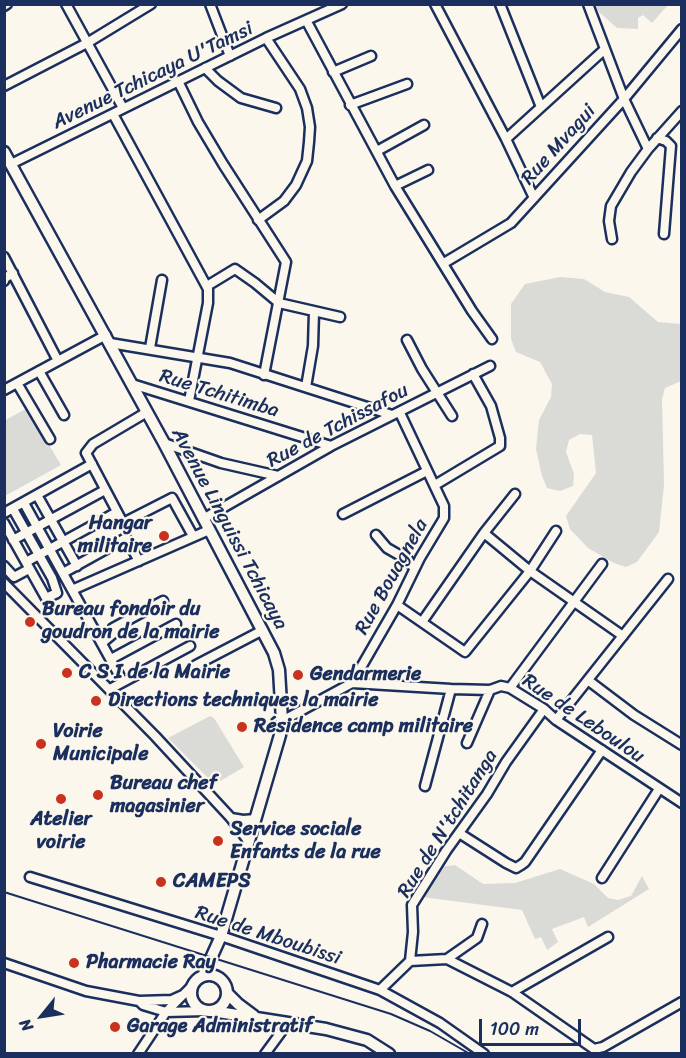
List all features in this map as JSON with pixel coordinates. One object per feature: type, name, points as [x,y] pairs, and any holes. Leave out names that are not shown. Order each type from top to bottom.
[{"type":"main road","name":"Avenue Linguissi Tchicaya","points":[[4,152],[164,443],[274,653],[279,670],[282,721],[280,735],[221,936],[203,976]]},
{"type":"main road","points":[[216,950],[218,970],[227,993],[257,1018]]},
{"type":"main road","points":[[222,981],[210,975],[203,976],[193,985],[192,999],[195,1004],[209,1011],[326,1029],[367,1040],[383,1052]]},
{"type":"main road","points":[[209,1011],[223,1005],[227,993]]},
{"type":"street","points":[[66,4],[123,108]]},
{"type":"street","points":[[4,86],[87,43],[139,7],[151,4]]},
{"type":"street","points":[[210,4],[230,56]]},
{"type":"street","points":[[313,4],[310,18],[350,105],[378,151],[395,186],[472,311],[492,339]]},
{"type":"street","name":"Avenue Tchicaya U'Tamsi","points":[[12,164],[266,38],[342,4]]},
{"type":"street","points":[[435,4],[506,139],[534,198]]},
{"type":"street","points":[[500,4],[541,107]]},
{"type":"street","points":[[588,4],[624,99],[648,149]]},
{"type":"street","name":"Rue Mvagui","points":[[444,263],[511,223],[624,99],[681,29]]},
{"type":"street","points":[[258,220],[284,201],[296,185],[307,161],[310,127],[307,108],[300,89],[266,38]]},
{"type":"street","points":[[506,139],[604,49]]},
{"type":"street","points":[[333,72],[371,56]]},
{"type":"street","points":[[205,68],[241,98],[276,108]]},
{"type":"street","points":[[178,81],[198,122],[286,262],[264,375]]},
{"type":"street","points":[[350,105],[407,84]]},
{"type":"street","points":[[612,239],[609,221],[611,206],[631,172],[681,111]]},
{"type":"street","points":[[113,114],[207,286],[208,303],[189,401]]},
{"type":"street","points":[[378,151],[424,125]]},
{"type":"street","points":[[657,138],[666,141],[671,146],[664,234]]},
{"type":"street","points":[[395,186],[428,170]]},
{"type":"street","points":[[4,257],[58,361]]},
{"type":"street","points":[[207,286],[236,269],[279,303],[340,317]]},
{"type":"street","points":[[4,281],[13,273]]},
{"type":"street","points":[[150,348],[162,280]]},
{"type":"street","points":[[306,387],[313,346],[314,312]]},
{"type":"street","points":[[4,390],[58,361],[108,339],[230,363],[396,414]]},
{"type":"street","points":[[407,340],[422,369],[452,416]]},
{"type":"street","name":"Rue de Tchissafou","points":[[203,519],[331,446],[490,366]]},
{"type":"street","points":[[39,371],[64,415]]},
{"type":"street","points":[[435,485],[500,446],[491,406],[473,374]]},
{"type":"street","points":[[17,383],[50,439]]},
{"type":"street","name":"Rue Tchitimba","points":[[132,384],[331,446]]},
{"type":"street","points":[[147,412],[88,448],[86,453],[123,523],[172,498],[193,536]]},
{"type":"street","name":"Rue Bouagnela","points":[[352,682],[444,518],[444,506],[435,485],[396,414]]},
{"type":"street","points":[[164,443],[221,463],[278,476]]},
{"type":"street","points":[[4,523],[46,598],[57,593],[52,578],[26,532],[9,511],[92,464]]},
{"type":"street","points":[[343,514],[427,471]]},
{"type":"street","points":[[13,540],[105,490]]},
{"type":"street","points":[[422,622],[484,533],[515,494]]},
{"type":"street","points":[[37,495],[77,566]]},
{"type":"street","points":[[24,503],[123,682]]},
{"type":"street","points":[[4,566],[14,577],[39,555],[117,512]]},
{"type":"street","points":[[72,590],[209,530]]},
{"type":"street","points":[[397,604],[465,652],[530,571],[556,531]]},
{"type":"street","points":[[484,533],[530,571],[623,636]]},
{"type":"street","points":[[376,536],[387,548],[408,560],[414,568]]},
{"type":"street","points":[[63,573],[126,538],[139,561]]},
{"type":"street","points":[[510,688],[602,564]]},
{"type":"street","points":[[556,720],[668,579]]},
{"type":"street","points":[[4,583],[110,689],[231,818],[249,842]]},
{"type":"street","points":[[102,643],[114,633],[113,628],[163,601]]},
{"type":"street","points":[[111,659],[176,624]]},
{"type":"street","points":[[196,665],[262,630]]},
{"type":"street","points":[[110,689],[190,646]]},
{"type":"street","points":[[589,681],[634,715],[681,745]]},
{"type":"street","points":[[282,721],[352,682]]},
{"type":"street","name":"Rue de Leboulou","points":[[352,682],[451,689],[490,690],[501,686],[510,688],[681,803]]},
{"type":"street","points":[[425,786],[451,689]]},
{"type":"street","points":[[467,743],[490,690]]},
{"type":"street","name":"Rue de N'tchitanga","points":[[410,961],[413,932],[412,905],[544,709]]},
{"type":"street","points":[[459,833],[516,868],[525,862],[602,750]]},
{"type":"street","points":[[602,878],[659,789]]},
{"type":"street","points":[[231,818],[256,819]]},
{"type":"street","name":"Rue de Mboubissi","points":[[30,877],[221,936],[380,990],[440,1023],[484,1053]]},
{"type":"street","points":[[447,959],[477,938],[482,924]]},
{"type":"street","points":[[512,992],[608,937]]},
{"type":"street","points":[[380,990],[410,961],[447,959],[512,992],[591,1049],[598,1049],[681,1002]]},
{"type":"street","points":[[4,963],[86,991],[139,1001],[172,1000],[183,994]]},
{"type":"street","points":[[4,972],[20,969]]},
{"type":"street","points":[[138,1053],[166,1012],[193,985]]},
{"type":"street","points":[[139,1001],[166,1012],[209,1011]]},
{"type":"street","points":[[148,1006],[155,1016],[156,1029]]},
{"type":"street","points":[[156,1029],[184,1012]]},
{"type":"street","points":[[265,1053],[287,1024]]},
{"type":"shaded area","points":[[668,4],[652,23],[643,15],[638,18],[638,29],[617,28],[599,12],[595,5]]},
{"type":"shaded area","points":[[560,277],[584,279],[605,292],[629,297],[658,322],[681,324],[681,381],[665,388],[662,399],[664,485],[659,532],[637,562],[626,567],[588,548],[570,529],[566,516],[596,473],[592,435],[580,434],[569,440],[566,452],[574,474],[573,486],[560,491],[547,488],[542,476],[536,449],[539,420],[551,397],[552,384],[540,362],[516,352],[511,339],[511,304],[525,284]]},
{"type":"shaded area","points":[[27,408],[61,465],[5,496],[4,421]]},
{"type":"shaded area","points":[[210,716],[214,718],[244,767],[217,783],[213,783],[168,738]]},
{"type":"shaded area","points":[[455,865],[483,884],[515,883],[560,869],[594,884],[608,898],[618,900],[631,896],[642,876],[649,889],[588,927],[584,917],[552,929],[558,942],[547,950],[541,937],[535,939],[522,910],[422,897],[440,867]]},
{"type":"railway","points":[[4,892],[391,1014],[430,1031],[470,1054]]},
{"type":"place","name":"Hangar militaire","points":[[164,536]]},
{"type":"place","name":"Bureau fondoir du goudron de la mairie","points":[[30,622]]},
{"type":"place","name":"C S I de la Mairie","points":[[67,673]]},
{"type":"place","name":"Gendarmerie","points":[[298,675]]},
{"type":"place","name":"Directions techniques la mairie","points":[[96,701]]},
{"type":"place","name":"Résidence camp militaire","points":[[242,727]]},
{"type":"place","name":"Voirie Municipale","points":[[41,744]]},
{"type":"place","name":"Bureau chef magasinier","points":[[98,795]]},
{"type":"place","name":"Atelier voirie","points":[[61,799]]},
{"type":"place","name":"Service sociale Enfants de la rue","points":[[218,841]]},
{"type":"place","name":"CAMEPS","points":[[161,882]]},
{"type":"place","name":"Pharmacie Ray","points":[[74,963]]},
{"type":"place","name":"Garage Administratif","points":[[115,1027]]}]
